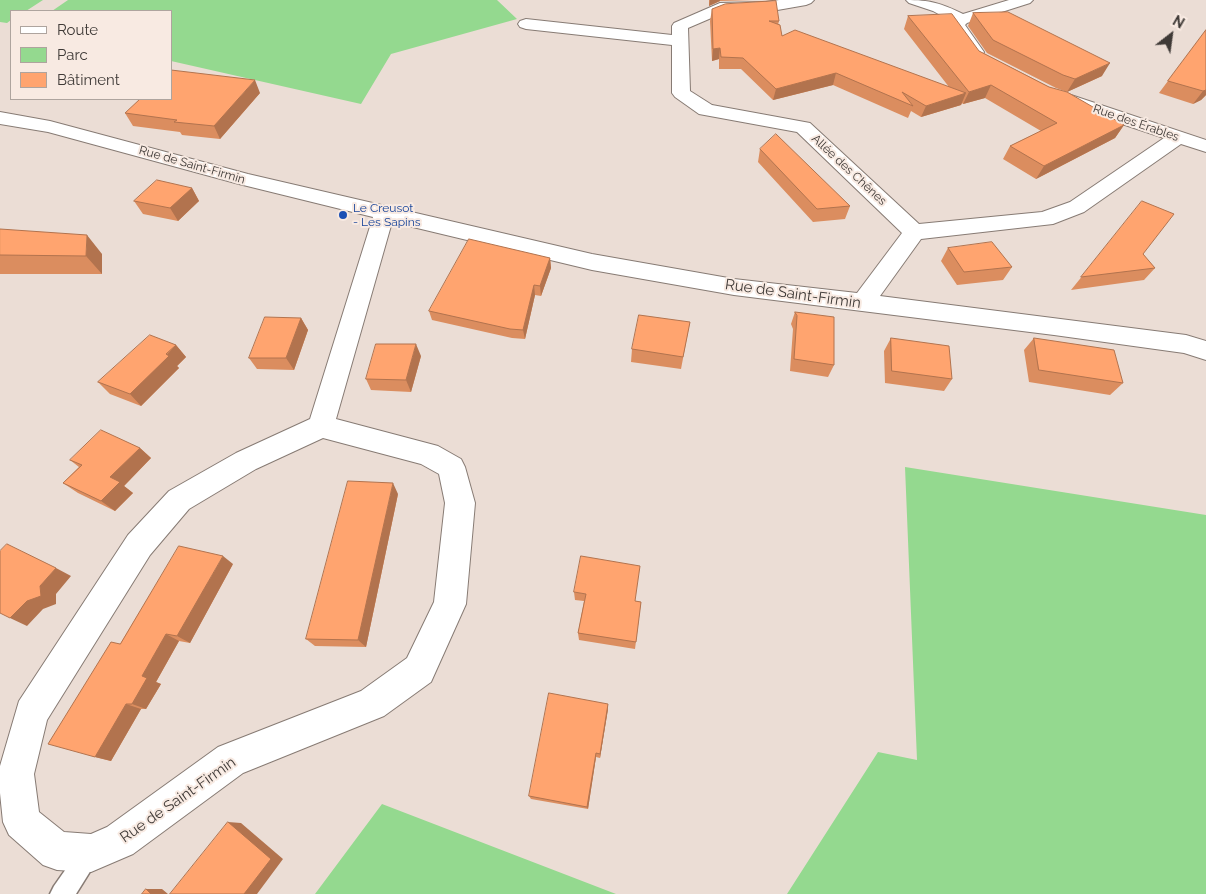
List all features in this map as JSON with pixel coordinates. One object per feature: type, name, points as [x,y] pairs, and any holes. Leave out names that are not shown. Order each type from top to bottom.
[{"type":"street","name":"Allée des Chênes","points":[[806,0],[766,7],[720,8],[680,26],[681,93],[706,110],[803,127],[914,232]]},
{"type":"street","points":[[914,0],[938,8],[961,20]]},
{"type":"street","points":[[989,62],[980,58],[956,25],[961,20],[1026,0]]},
{"type":"street","points":[[526,24],[680,42]]},
{"type":"street","name":"Rue des Érables","points":[[1050,94],[1206,146]]},
{"type":"street","name":"Rue de Saint-Firmin","points":[[0,118],[50,126],[246,180],[592,262],[734,287],[1054,326],[1186,344],[1206,351]]},
{"type":"street","points":[[862,304],[914,232],[1045,219],[1077,207],[1178,137]]},
{"type":"street","points":[[321,426],[384,214]]},
{"type":"street","name":"Rue de Saint-Firmin","points":[[321,426],[428,454],[451,467],[460,503],[450,604],[419,670],[372,704],[231,760],[120,841],[91,852],[57,851],[22,822],[16,774],[31,713],[139,545],[179,500],[246,461],[321,426]]},
{"type":"lane","points":[[62,894],[91,852]]},
{"type":"green space","points":[[0,0],[43,0],[28,10],[10,10],[10,21],[7,23],[0,22]]},
{"type":"green space","points":[[68,0],[497,0],[517,19],[391,54],[361,104],[172,61],[172,10],[53,10]]},
{"type":"green space","points":[[905,467],[1206,515],[1206,894],[787,894],[878,752],[917,760]]},
{"type":"green space","points":[[382,804],[616,894],[315,894]]},
{"type":"building","points":[[776,1],[779,21],[769,21],[780,25],[782,36],[795,30],[966,93],[926,106],[902,92],[913,106],[836,73],[776,89],[743,58],[721,57],[720,48],[713,49],[712,9],[725,4]]},
{"type":"building","points":[[1008,12],[1110,63],[1075,79],[1063,75],[993,40],[973,13]]},
{"type":"building","points":[[952,14],[979,51],[1049,87],[1067,92],[1124,125],[1044,166],[1010,146],[1057,123],[991,85],[969,92],[908,16]]},
{"type":"building","points":[[1206,30],[1206,90],[1203,91],[1168,81]]},
{"type":"building","points":[[172,70],[255,80],[214,126],[174,122],[177,120],[125,113],[139,100],[172,100]]},
{"type":"building","points":[[776,134],[850,206],[817,209],[760,149]]},
{"type":"building","points":[[157,180],[192,188],[170,208],[134,201]]},
{"type":"building","points":[[1142,201],[1174,214],[1143,254],[1155,268],[1081,277]]},
{"type":"building","points":[[0,229],[87,235],[86,256],[0,255]]},
{"type":"building","points":[[469,239],[550,258],[540,286],[534,285],[523,330],[510,329],[429,311]]},
{"type":"building","points":[[992,242],[1012,267],[964,272],[948,248]]},
{"type":"building","points":[[795,312],[834,317],[834,365],[794,359],[797,316]]},
{"type":"building","points":[[639,315],[690,322],[683,357],[632,349]]},
{"type":"building","points":[[265,317],[301,318],[286,358],[249,358]]},
{"type":"building","points":[[150,335],[176,345],[166,354],[169,356],[130,394],[98,382]]},
{"type":"building","points":[[891,338],[949,346],[952,379],[892,371]]},
{"type":"building","points":[[1034,338],[1114,350],[1123,383],[1039,370]]},
{"type":"building","points":[[376,344],[416,344],[406,380],[366,379]]},
{"type":"building","points":[[101,430],[140,448],[110,477],[120,482],[101,501],[63,483],[82,465],[70,460]]},
{"type":"building","points":[[348,481],[393,483],[358,640],[306,639]]},
{"type":"building","points":[[7,544],[56,568],[40,586],[41,596],[27,601],[10,618],[0,613],[0,551]]},
{"type":"building","points":[[179,546],[223,556],[177,636],[166,634],[142,676],[147,678],[132,704],[126,704],[95,757],[48,744],[111,642],[120,644]]},
{"type":"building","points":[[581,556],[640,566],[635,601],[641,602],[636,642],[578,633],[586,594],[574,592]]},
{"type":"building","points":[[549,693],[608,704],[600,754],[596,753],[587,807],[529,796]]},
{"type":"building","points":[[228,822],[271,859],[244,894],[170,894]]},
{"type":"building","points":[[146,889],[151,894],[142,894]]},
{"type":"place","name":"Le Creusot - Les Sapins","points":[[343,215]]}]
